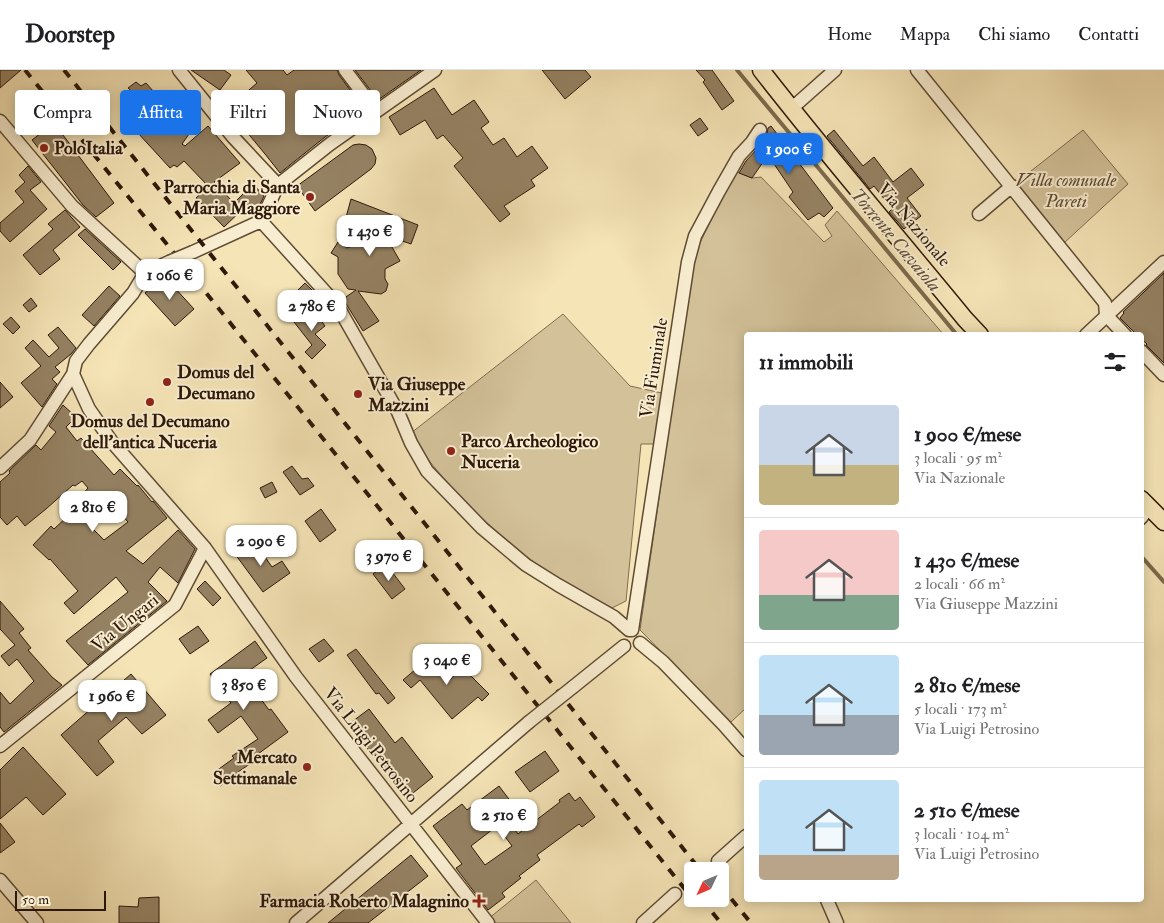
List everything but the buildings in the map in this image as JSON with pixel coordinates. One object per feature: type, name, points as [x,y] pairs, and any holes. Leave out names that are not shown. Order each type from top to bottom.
[{"type":"main road","name":"Via Nazionale","points":[[761,70],[791,109],[977,332]]},
{"type":"main road","points":[[1144,508],[1164,522]]},
{"type":"street","points":[[179,70],[233,137],[278,185]]},
{"type":"street","points":[[345,70],[360,90]]},
{"type":"street","points":[[380,108],[435,70]]},
{"type":"street","points":[[791,109],[835,70]]},
{"type":"street","points":[[917,70],[1105,303],[1106,315],[1122,332]]},
{"type":"street","points":[[0,121],[72,206],[145,273]]},
{"type":"street","name":"Via Fiuminale","points":[[630,630],[688,262],[695,236],[719,191],[739,156],[760,130]]},
{"type":"street","points":[[0,468],[30,440],[73,374],[76,361],[133,293],[145,273],[261,221],[278,185],[343,135]]},
{"type":"street","points":[[979,214],[1012,186]]},
{"type":"street","points":[[261,221],[336,305],[398,412],[411,443],[427,470],[482,528],[526,565],[614,616],[630,630],[638,632],[641,640],[639,646],[633,649],[624,646],[622,640],[624,634],[630,630]]},
{"type":"street","points":[[1089,332],[1164,262]]},
{"type":"street","points":[[1144,355],[1164,375]]},
{"type":"street","name":"Via Luigi Petrosino","points":[[73,374],[89,409],[112,442],[205,548],[296,677],[488,923]]},
{"type":"street","name":"Via Ungari","points":[[0,746],[175,605],[205,548]]},
{"type":"street","points":[[640,643],[663,662],[744,748]]},
{"type":"street","points":[[296,923],[529,722],[624,646]]},
{"type":"street","points":[[718,861],[744,838]]},
{"type":"street","points":[[0,880],[36,923]]},
{"type":"street","points":[[643,923],[675,894]]},
{"type":"street","points":[[828,902],[837,923]]},
{"type":"green space","name":"Villa comunale Pareti","points":[[1083,130],[1128,184],[1064,243],[1012,186]]},
{"type":"green space","points":[[735,171],[752,178],[761,177],[824,242],[832,236],[825,225],[837,211],[941,332],[744,332],[744,710],[731,722],[640,630],[694,255]]},
{"type":"green space","points":[[563,314],[630,386],[662,393],[655,444],[641,444],[626,601],[612,608],[549,574],[503,538],[458,495],[430,462],[411,433]]},
{"type":"green space","points":[[536,880],[571,923],[491,923],[488,919]]},
{"type":"waterway","name":"Torrente Cavaiola","points":[[737,70],[955,332]]},
{"type":"waterway","name":"Torrente Cavaiola","points":[[1144,559],[1164,582]]},
{"type":"railway","points":[[25,70],[684,888]]},
{"type":"railway","points":[[64,70],[694,862]]},
{"type":"railway","points":[[729,896],[751,923]]},
{"type":"railway","points":[[708,908],[721,923]]},
{"type":"place","name":"PoloItalia","points":[[44,148]]},
{"type":"place","name":"Parrocchia di Santa Maria Maggiore","points":[[310,197]]},
{"type":"place","name":"Domus del Decumano","points":[[167,382]]},
{"type":"place","name":"Via Giuseppe Mazzini","points":[[358,394]]},
{"type":"place","name":"Domus del Decumano dell'antica Nuceria","points":[[150,402]]},
{"type":"place","name":"Parco Archeologico Nuceria","points":[[451,451]]},
{"type":"place","name":"Mercato Settimanale","points":[[307,767]]},
{"type":"place","name":"Farmacia Roberto Malagnino","points":[[479,901]]}]
